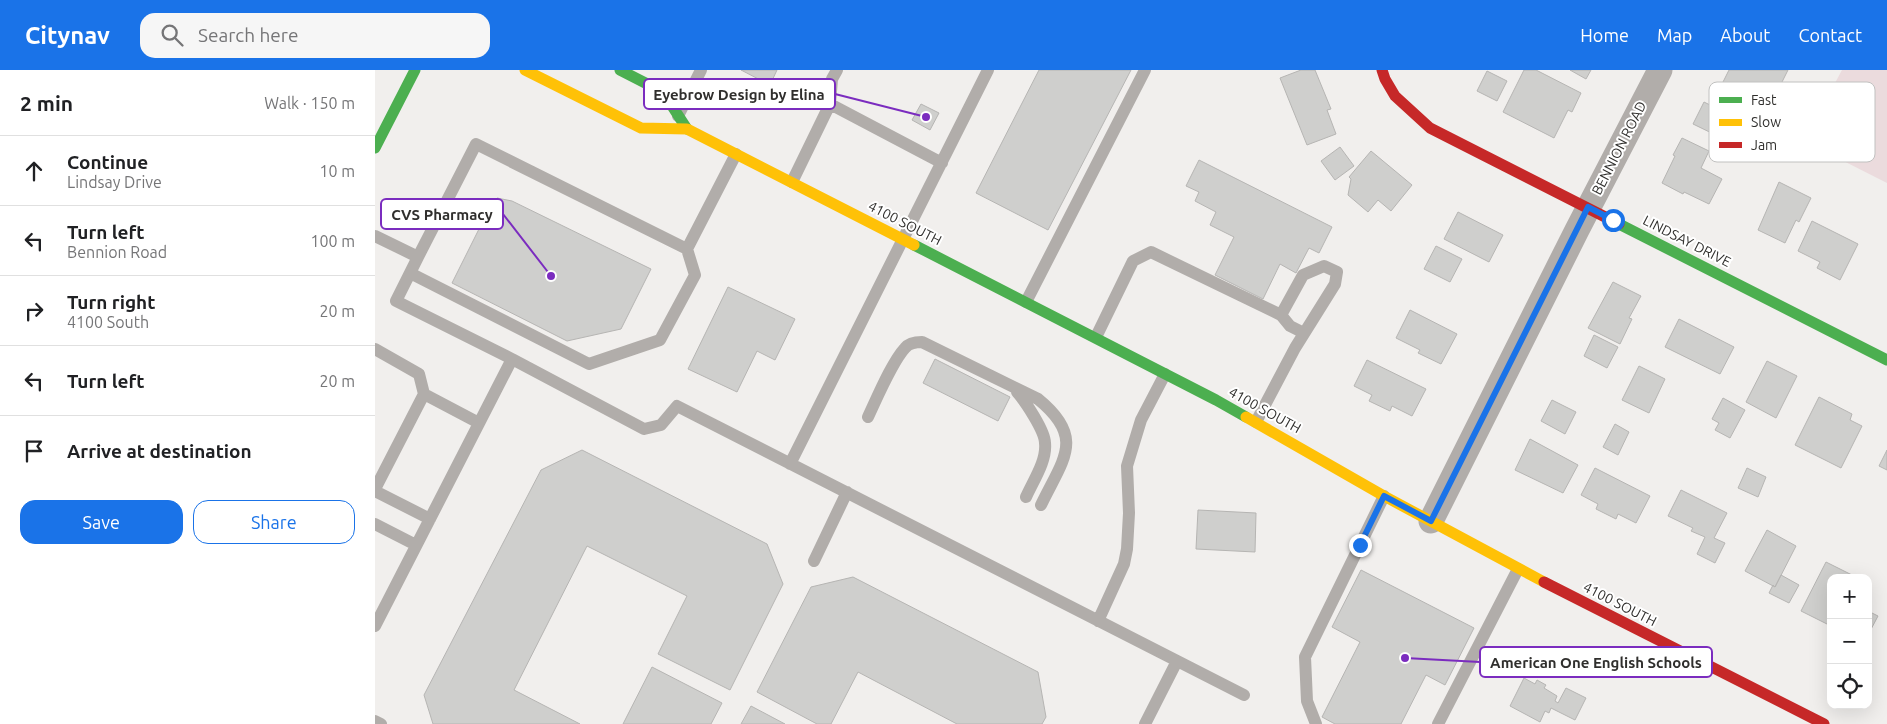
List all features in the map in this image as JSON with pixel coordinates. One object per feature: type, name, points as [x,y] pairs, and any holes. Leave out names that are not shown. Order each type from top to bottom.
[{"type":"main road","points":[[375,148],[415,70]]},
{"type":"main road","name":"4100 SOUTH","points":[[525,70],[641,128],[687,129],[1096,337],[1256,422],[1384,496],[1518,569],[1824,724]]},
{"type":"main road","points":[[620,70],[663,92],[687,129]]},
{"type":"main road","name":"LINDSAY DRIVE","points":[[1383,73],[1391,92],[1404,106],[1431,128],[1887,360]]},
{"type":"street","name":"BENNION ROAD","points":[[1431,521],[1588,207],[1659,70]]},
{"type":"lane","points":[[679,116],[701,70]]},
{"type":"lane","points":[[792,182],[830,104],[832,79],[837,70]]},
{"type":"lane","points":[[790,464],[988,70]]},
{"type":"lane","points":[[1026,302],[1145,70]]},
{"type":"lane","points":[[830,104],[941,163]]},
{"type":"lane","points":[[687,250],[476,144],[396,301],[512,359],[644,429],[661,425],[677,406],[1244,695]]},
{"type":"lane","points":[[410,273],[589,364],[661,340],[695,275],[687,250],[735,154]]},
{"type":"lane","points":[[375,236],[418,257]]},
{"type":"lane","points":[[1096,337],[1133,261],[1151,252],[1281,315],[1290,326],[1304,333]]},
{"type":"lane","points":[[1256,422],[1304,333],[1335,284],[1337,272],[1324,266],[1303,275],[1281,315]]},
{"type":"lane","points":[[867,417],[905,346],[915,342],[922,342],[1037,399],[1051,410],[1062,423],[1067,437],[1065,456],[1041,505]]},
{"type":"lane","points":[[375,349],[419,374],[424,394],[375,490],[430,519]]},
{"type":"lane","points":[[375,626],[512,359]]},
{"type":"lane","points":[[1097,621],[1124,564],[1127,549],[1129,513],[1127,466],[1141,420],[1165,374]]},
{"type":"lane","points":[[1014,388],[1026,402],[1045,441],[1044,456],[1026,497]]},
{"type":"lane","points":[[424,394],[479,424]]},
{"type":"lane","points":[[814,561],[847,492]]},
{"type":"lane","points":[[1316,724],[1307,701],[1305,657],[1384,496]]},
{"type":"lane","points":[[375,524],[416,545]]},
{"type":"lane","points":[[1438,724],[1518,569]]},
{"type":"lane","points":[[1145,724],[1177,661]]},
{"type":"lane","points":[[375,721],[381,724]]},
{"type":"shaded area","points":[[1842,70],[1887,70],[1887,183],[1846,162],[1875,162],[1875,82],[1836,82]]},
{"type":"building","points":[[741,70],[777,70],[770,85]]},
{"type":"building","points":[[1039,70],[1131,70],[1048,230],[976,193]]},
{"type":"building","points":[[1301,70],[1315,70],[1331,109],[1327,110],[1336,134],[1307,145],[1280,78]]},
{"type":"building","points":[[1524,70],[1536,70],[1581,93],[1572,112],[1568,110],[1554,138],[1503,112]]},
{"type":"building","points":[[1570,70],[1591,70],[1586,79]]},
{"type":"building","points":[[1729,70],[1788,70],[1782,82],[1723,82]]},
{"type":"building","points":[[1487,71],[1507,81],[1497,101],[1477,91]]},
{"type":"building","points":[[1704,102],[1709,104],[1709,132],[1693,124]]},
{"type":"building","points":[[921,104],[939,113],[930,130],[912,120]]},
{"type":"building","points":[[1682,138],[1709,151],[1701,168],[1722,179],[1709,204],[1662,183]]},
{"type":"building","points":[[1340,147],[1354,166],[1335,180],[1321,161]]},
{"type":"building","points":[[1371,151],[1412,185],[1391,211],[1378,200],[1368,212],[1348,195],[1351,179],[1349,177]]},
{"type":"building","points":[[1199,160],[1332,227],[1319,253],[1309,248],[1296,273],[1280,264],[1263,299],[1215,275],[1234,237],[1210,225],[1216,212],[1195,201],[1199,192],[1186,186]]},
{"type":"building","points":[[1779,182],[1811,198],[1799,222],[1796,220],[1785,243],[1758,230]]},
{"type":"building","points":[[497,198],[512,201],[651,269],[621,329],[567,341],[452,283],[490,207]]},
{"type":"building","points":[[1458,212],[1503,235],[1489,262],[1444,239]]},
{"type":"building","points":[[1812,221],[1858,244],[1840,280],[1817,268],[1820,262],[1798,251]]},
{"type":"building","points":[[1436,246],[1462,259],[1450,282],[1424,269]]},
{"type":"building","points":[[1613,282],[1641,296],[1629,318],[1632,319],[1620,344],[1588,328]]},
{"type":"building","points":[[728,287],[795,319],[775,360],[757,351],[737,392],[688,369]]},
{"type":"building","points":[[1410,310],[1457,334],[1441,364],[1418,353],[1420,350],[1396,338]]},
{"type":"building","points":[[1679,319],[1734,347],[1720,374],[1665,347]]},
{"type":"building","points":[[1594,335],[1618,347],[1607,368],[1584,356]]},
{"type":"building","points":[[935,359],[1010,397],[998,421],[923,383]]},
{"type":"building","points":[[1367,360],[1426,389],[1412,416],[1392,406],[1390,411],[1369,401],[1372,395],[1354,386]]},
{"type":"building","points":[[1767,361],[1797,376],[1776,418],[1746,402]]},
{"type":"building","points":[[1639,366],[1665,379],[1649,413],[1622,400]]},
{"type":"building","points":[[1819,397],[1852,414],[1850,420],[1862,426],[1841,468],[1795,445]]},
{"type":"building","points":[[1723,398],[1745,410],[1730,438],[1715,430],[1719,423],[1712,419]]},
{"type":"building","points":[[1552,400],[1576,412],[1565,434],[1541,421]]},
{"type":"building","points":[[1615,424],[1629,432],[1618,455],[1603,447]]},
{"type":"building","points":[[1530,439],[1578,465],[1563,493],[1515,470]]},
{"type":"building","points":[[582,450],[767,544],[783,584],[730,690],[658,654],[687,596],[587,546],[514,690],[580,724],[433,724],[424,695],[541,470]]},
{"type":"building","points":[[1887,450],[1887,470],[1879,466]]},
{"type":"building","points":[[1595,468],[1650,496],[1636,523],[1618,514],[1616,519],[1596,509],[1598,504],[1581,495]]},
{"type":"building","points":[[1747,468],[1766,477],[1758,497],[1738,488]]},
{"type":"building","points":[[1681,490],[1727,513],[1714,538],[1725,543],[1715,563],[1697,554],[1705,537],[1691,531],[1693,528],[1668,516]]},
{"type":"building","points":[[1198,510],[1256,513],[1255,552],[1196,549]]},
{"type":"building","points":[[1767,530],[1796,546],[1775,587],[1745,571]]},
{"type":"building","points":[[1826,562],[1850,574],[1827,574],[1827,624],[1801,611]]},
{"type":"building","points":[[1361,570],[1474,628],[1445,685],[1426,675],[1401,724],[1335,724],[1322,717],[1360,642],[1332,627]]},
{"type":"building","points":[[1781,575],[1799,585],[1789,603],[1769,593],[1773,585],[1775,587]]},
{"type":"building","points":[[853,577],[1038,672],[1046,717],[1042,724],[957,724],[858,672],[831,724],[817,724],[757,692],[811,587]]},
{"type":"building","points":[[1872,613],[1878,616],[1872,627]]},
{"type":"building","points":[[652,667],[722,703],[711,724],[623,724]]},
{"type":"building","points":[[1524,678],[1535,684],[1537,680],[1546,685],[1544,688],[1557,696],[1555,701],[1558,703],[1566,688],[1586,698],[1575,720],[1551,708],[1549,713],[1545,711],[1540,722],[1510,706]]},
{"type":"building","points":[[751,706],[785,724],[741,724]]},
{"type":"traffic: fast","points":[[375,148],[415,70]]},
{"type":"traffic: fast","points":[[620,70],[663,92],[687,129]]},
{"type":"traffic: fast","points":[[1619,224],[1887,360]]},
{"type":"traffic: fast","points":[[914,245],[1246,417]]},
{"type":"traffic: slow","points":[[525,70],[641,128],[687,129],[914,245]]},
{"type":"traffic: slow","points":[[1246,417],[1384,496],[1544,582]]},
{"type":"traffic: jam","points":[[1382,70],[1395,96],[1430,128],[1619,224]]},
{"type":"traffic: jam","points":[[1544,582],[1824,724]]},
{"type":"place","name":"Eyebrow Design by Elina","points":[[926,117]]},
{"type":"place","name":"CVS Pharmacy","points":[[551,276]]},
{"type":"place","name":"American One English Schools","points":[[1405,658]]},
{"type":"route","points":[[1360,545],[1384,496],[1431,521],[1588,207],[1613,220]]}]
